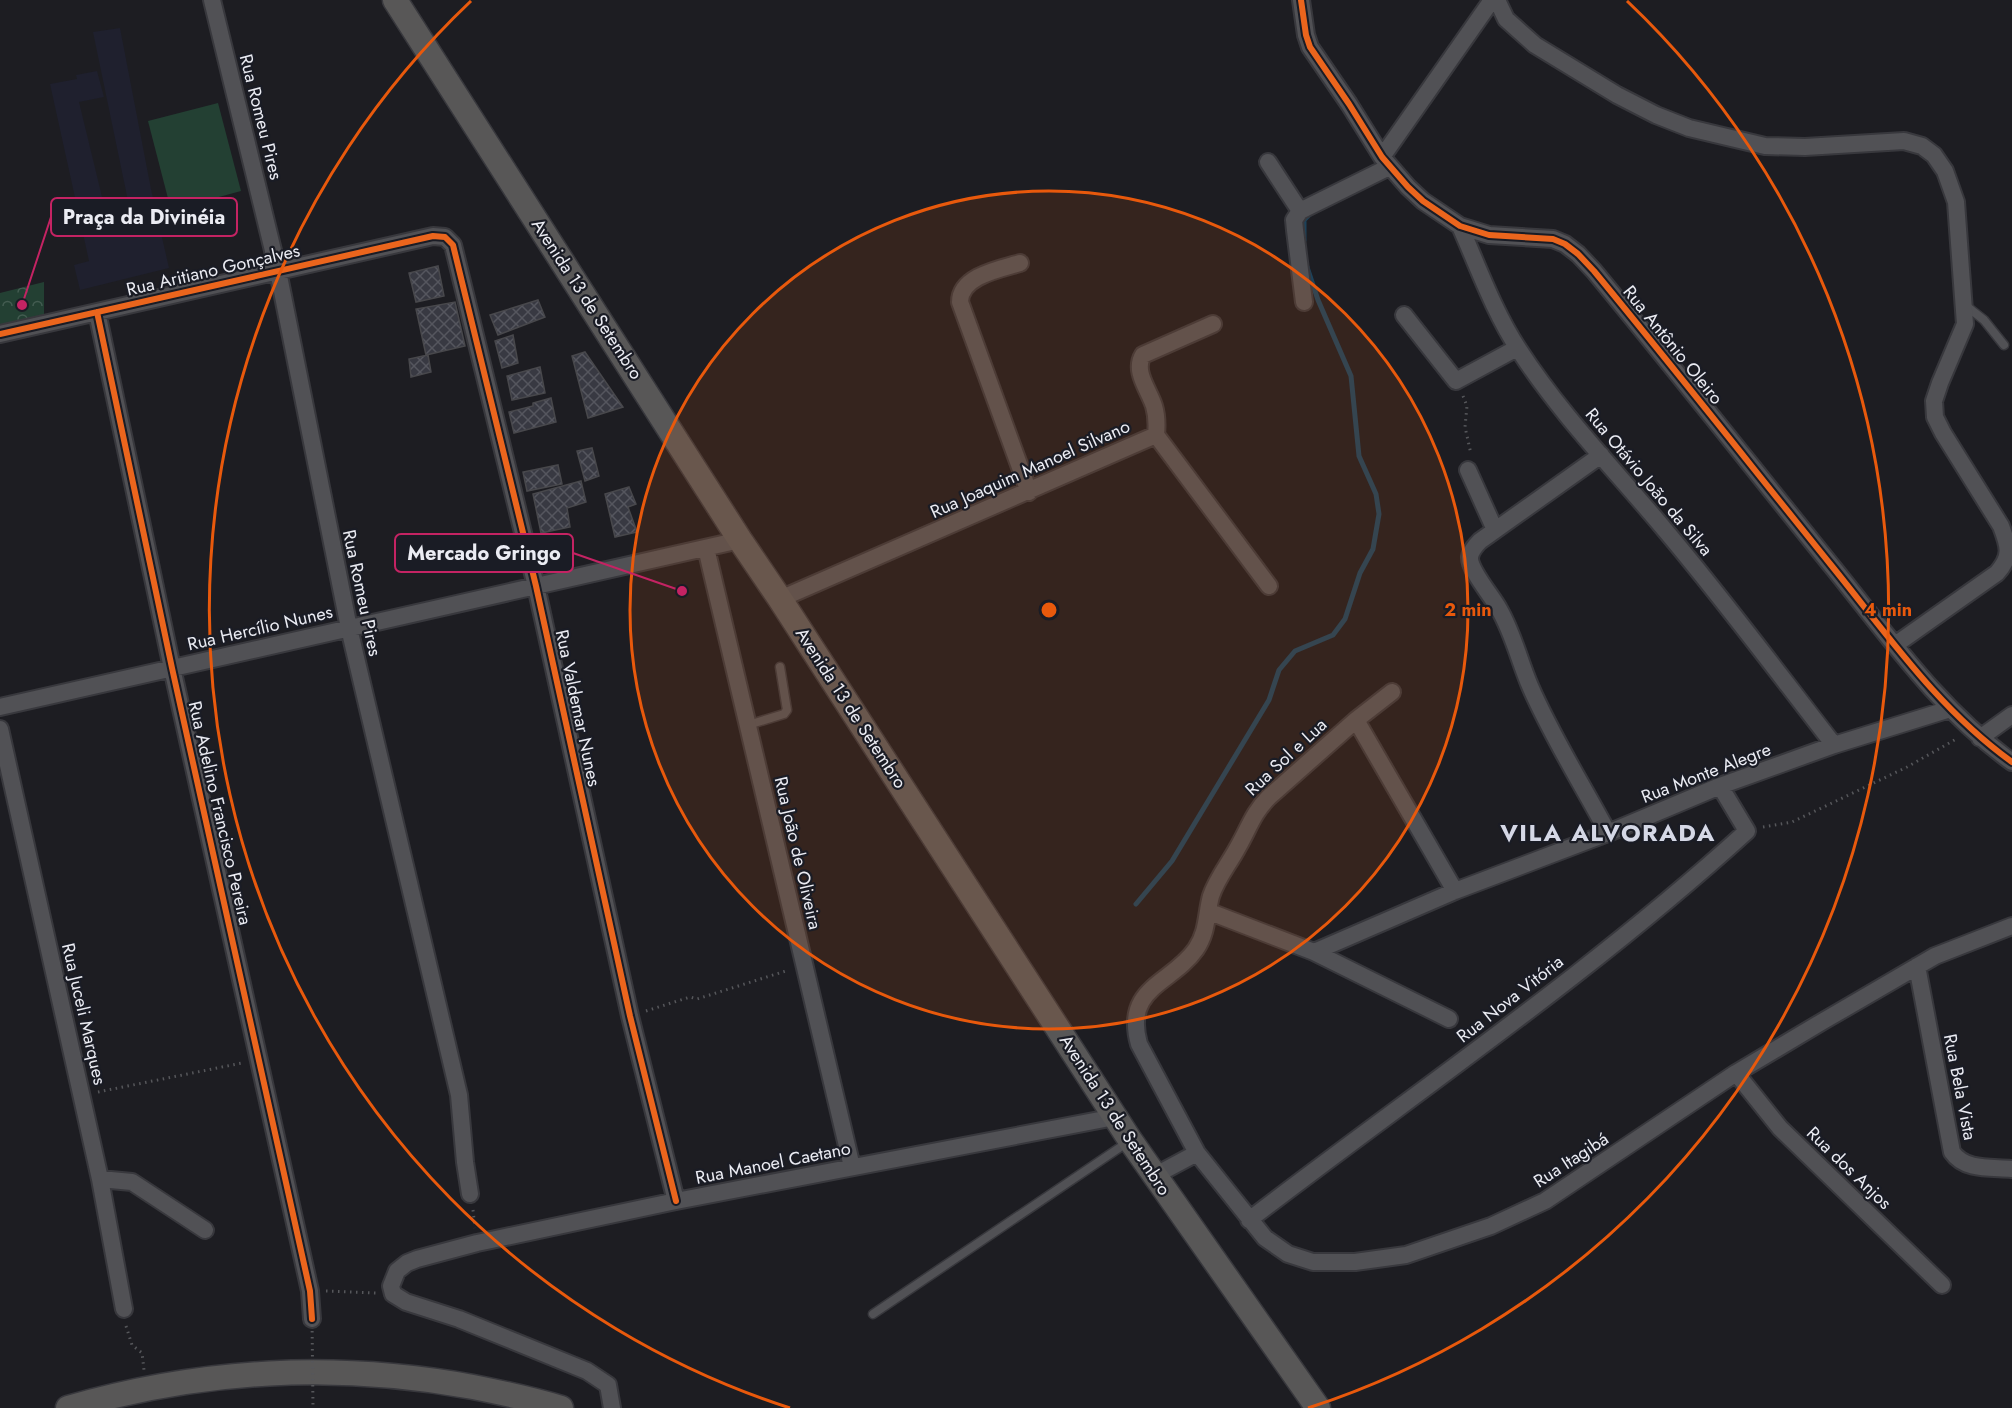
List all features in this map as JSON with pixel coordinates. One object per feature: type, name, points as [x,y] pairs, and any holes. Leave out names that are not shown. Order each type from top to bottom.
[{"type":"main road","name":"Avenida 13 de Setembro","points":[[394,0],[740,540],[1130,1140],[1317,1408]]},
{"type":"main road","points":[[68,1408],[146,1388],[234,1374],[324,1372],[389,1375],[442,1382],[510,1394],[552,1407]]},
{"type":"street","name":"Rua Romeu Pires","points":[[212,0],[278,271],[349,628],[459,1095],[470,1194]]},
{"type":"street","name":"Rua Antônio Oleiro","points":[[1300,0],[1310,47],[1385,162],[1423,201],[1460,226],[1489,235],[1553,239],[1565,244],[1578,254],[1600,278],[1895,645],[1950,709],[1976,734],[2012,762]]},
{"type":"street","points":[[1304,302],[1294,220],[1300,211],[1385,162],[1492,0]]},
{"type":"street","points":[[1497,0],[1506,19],[1535,45],[1617,95],[1656,115],[1689,128],[1765,146],[1805,147],[1904,141],[1922,146],[1934,155],[1945,171],[1956,202],[1965,324],[1934,401],[1935,417],[2001,526],[2010,556],[2007,563],[1997,573],[1895,645]]},
{"type":"street","points":[[1268,162],[1300,211]]},
{"type":"street","name":"Rua Otávio João da Silva","points":[[1460,226],[1517,348],[1547,390],[1688,557],[1834,745]]},
{"type":"street","name":"Rua Aritiano Gonçalves","points":[[0,334],[433,236]]},
{"type":"street","name":"Rua Valdemar Nunes","points":[[433,236],[445,237],[453,245],[536,586],[630,1016],[676,1202]]},
{"type":"street","points":[[1020,263],[965,285],[960,294],[960,302],[1029,492]]},
{"type":"street","name":"Rua Adelino Francisco Pereira","points":[[97,312],[172,668],[310,1291],[312,1319]]},
{"type":"street","points":[[1404,315],[1456,381],[1517,348]]},
{"type":"street","points":[[1156,435],[1157,420],[1154,406],[1139,370],[1139,361],[1143,355],[1213,324]]},
{"type":"street","name":"Rua Joaquim Manoel Silvano","points":[[780,599],[1156,435],[1269,586]]},
{"type":"street","points":[[1601,456],[1495,530],[1473,549],[1470,557],[1472,567],[1499,609],[1510,632],[1530,686],[1608,833]]},
{"type":"street","points":[[1468,470],[1495,530]]},
{"type":"street","name":"Rua Hercílio Nunes","points":[[0,707],[740,540]]},
{"type":"street","name":"Rua João de Oliveira","points":[[706,548],[852,1167]]},
{"type":"street","name":"Rua Sol e Lua","points":[[1197,1153],[1139,1044],[1135,1029],[1142,1001],[1152,989],[1190,957],[1197,947],[1210,912],[1210,902],[1218,880],[1238,848],[1256,810],[1356,720],[1392,692]]},
{"type":"street","name":"Rua Monte Alegre","points":[[1314,952],[1455,891],[1608,833],[1720,786],[1834,745],[1950,709]]},
{"type":"street","points":[[1976,734],[2012,715]]},
{"type":"street","points":[[1356,720],[1455,891]]},
{"type":"street","name":"Rua Juceli Marques","points":[[0,729],[100,1179],[124,1309]]},
{"type":"street","points":[[1720,786],[1747,831]]},
{"type":"street","name":"Rua Nova Vitória","points":[[1250,1220],[1362,1133],[1493,1039],[1698,875],[1747,831]]},
{"type":"street","points":[[1210,912],[1314,952],[1449,1019]]},
{"type":"street","name":"Rua Itagibá","points":[[1197,1153],[1265,1238],[1288,1254],[1313,1262],[1355,1262],[1406,1255],[1491,1226],[1545,1201],[1736,1073],[1917,966],[1935,956],[2012,926]]},
{"type":"street","name":"Rua Bela Vista","points":[[1917,966],[1952,1152],[1966,1165],[2012,1169]]},
{"type":"street","name":"Rua dos Anjos","points":[[1736,1073],[1780,1128],[1942,1286]]},
{"type":"street","name":"Rua Manoel Caetano","points":[[393,1294],[391,1286],[397,1271],[407,1263],[477,1243],[852,1167],[1115,1117]]},
{"type":"street","points":[[1154,1176],[1197,1153]]},
{"type":"street","points":[[100,1179],[132,1182],[205,1230]]},
{"type":"street","points":[[393,1294],[406,1302],[459,1319],[587,1371],[608,1385],[612,1408]]},
{"type":"lane","points":[[1965,305],[1984,320],[2004,345]]},
{"type":"lane","points":[[748,725],[784,714],[787,710],[780,667]]},
{"type":"lane","points":[[873,1314],[1130,1140]]},
{"type":"path","points":[[1456,381],[1467,406],[1465,428],[1472,459],[1468,470]]},
{"type":"path","points":[[1747,831],[1791,822],[1976,734]]},
{"type":"path","points":[[630,1016],[690,997],[697,999],[804,965]]},
{"type":"path","points":[[82,1095],[260,1059]]},
{"type":"path","points":[[470,1194],[477,1243]]},
{"type":"path","points":[[310,1291],[393,1294]]},
{"type":"path","points":[[124,1309],[126,1328],[132,1346],[142,1353],[146,1388]]},
{"type":"path","points":[[312,1319],[313,1408]]},
{"type":"shaded area","points":[[120,28],[151,189],[169,268],[80,290],[74,265],[89,261],[50,84],[77,79],[76,75],[97,71],[104,97],[79,102],[104,205],[128,201],[93,32]]},
{"type":"green space","points":[[218,103],[241,191],[171,210],[148,121]]},
{"type":"green space","points":[[44,282],[44,316],[0,327],[0,293]]},
{"type":"building","points":[[438,266],[444,296],[416,302],[409,273]]},
{"type":"building","points":[[538,300],[545,317],[498,335],[490,315]]},
{"type":"building","points":[[455,302],[465,346],[426,355],[416,309]]},
{"type":"building","points":[[513,335],[518,363],[502,368],[495,341]]},
{"type":"building","points":[[585,352],[623,407],[588,418],[572,356]]},
{"type":"building","points":[[428,355],[431,372],[411,377],[409,359]]},
{"type":"building","points":[[540,367],[545,393],[512,400],[507,376]]},
{"type":"building","points":[[551,398],[556,422],[514,433],[509,412],[533,406],[533,403]]},
{"type":"building","points":[[592,448],[599,476],[585,481],[577,451]]},
{"type":"building","points":[[558,465],[562,484],[527,491],[523,472]]},
{"type":"building","points":[[581,481],[586,502],[567,508],[570,527],[541,533],[533,494]]},
{"type":"building","points":[[629,487],[636,504],[628,507],[637,532],[615,537],[605,494]]},
{"type":"waterway","points":[[1304,240],[1304,220],[1311,213]]},
{"type":"waterway","points":[[1136,904],[1172,861],[1269,700],[1279,670],[1295,651],[1333,635],[1345,619],[1360,573],[1373,549],[1379,514],[1376,494],[1359,456],[1351,376],[1318,300],[1307,267]]},
{"type":"cycle path","points":[[1301,0],[1310,47],[1382,157],[1408,187],[1423,201],[1460,226],[1489,235],[1553,239],[1565,244],[1578,254],[1654,344],[1915,670],[1961,719],[2012,762]]},
{"type":"cycle path","points":[[0,334],[433,236],[445,237],[453,245],[536,586],[630,1016],[676,1201]]},
{"type":"cycle path","points":[[97,312],[172,668],[310,1291],[312,1319]]},
{"type":"place","name":"Praça da Divinéia","points":[[22,305]]},
{"type":"place","name":"Mercado Gringo","points":[[682,591]]},
{"type":"district","name":"VILA ALVORADA","points":[[1608,833]]}]
